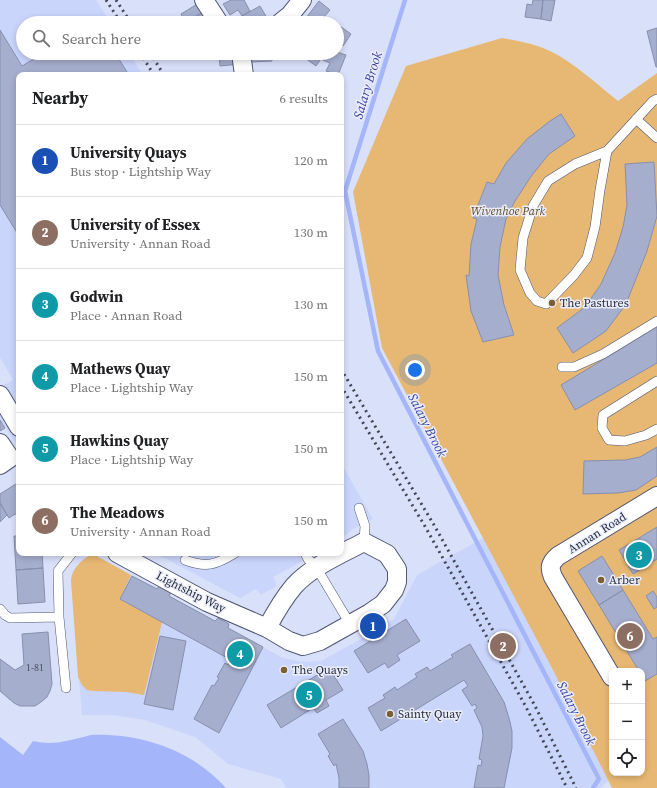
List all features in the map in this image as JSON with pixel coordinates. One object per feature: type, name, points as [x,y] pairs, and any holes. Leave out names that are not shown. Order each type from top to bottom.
[{"type":"street","points":[[204,0],[214,16]]},
{"type":"street","points":[[289,16],[302,0]]},
{"type":"street","points":[[242,60],[244,72]]},
{"type":"street","points":[[0,395],[16,423]]},
{"type":"street","points":[[0,443],[10,458],[0,465]]},
{"type":"street","name":"Annan Road","points":[[609,672],[553,577],[550,566],[558,556],[657,496]]},
{"type":"street","points":[[344,552],[364,542]]},
{"type":"street","name":"Lightship Way","points":[[123,556],[208,602],[267,628],[289,641],[303,646],[320,641],[383,604],[394,590],[397,582],[397,569],[387,554],[364,542]]},
{"type":"street","points":[[267,628],[280,604],[295,585],[316,567],[337,556]]},
{"type":"lane","points":[[608,151],[600,190],[595,227],[587,258],[574,275],[546,304],[537,301],[530,293],[520,270],[524,238],[533,206],[548,182],[574,164],[608,151],[636,119],[653,101],[657,99]]},
{"type":"lane","points":[[636,119],[657,138]]},
{"type":"lane","points":[[562,367],[574,367],[603,354],[657,321]]},
{"type":"lane","points":[[657,381],[603,415],[602,428],[609,440],[625,441],[646,435],[657,429]]},
{"type":"lane","points":[[359,508],[365,526],[364,542]]},
{"type":"lane","points":[[66,688],[59,617],[58,571],[70,556]]},
{"type":"lane","points":[[185,560],[196,564],[210,566],[229,556]]},
{"type":"lane","points":[[306,556],[316,567],[350,624]]},
{"type":"lane","points":[[0,609],[10,618],[59,617]]},
{"type":"shaded area","points":[[0,0],[96,0],[106,16],[16,16],[16,60],[133,60],[141,72],[16,72],[16,444],[0,418],[0,387],[13,380],[0,357]]},
{"type":"shaded area","points":[[344,468],[373,519],[353,529],[344,536]]},
{"type":"shaded area","name":"The Quays","points":[[514,536],[639,668],[609,668],[609,776],[610,776],[608,781],[600,788],[286,788],[281,779],[228,764],[195,737],[145,720],[113,715],[82,715],[71,580],[72,573],[82,560],[89,556],[97,556],[283,658],[304,662],[321,661],[394,619],[417,575],[483,538]]},
{"type":"shaded area","points":[[161,556],[312,556],[273,577],[277,586],[261,595],[256,589],[240,598]]},
{"type":"green space","name":"Wivenhoe Park","points":[[502,38],[533,45],[552,52],[577,68],[618,101],[657,73],[657,788],[612,788],[552,668],[382,348],[353,192],[406,66]]},
{"type":"green space","points":[[90,556],[97,556],[131,575],[120,599],[162,622],[144,695],[126,692],[87,690],[82,685],[78,677],[71,580],[78,564]]},
{"type":"water","points":[[91,735],[128,737],[164,746],[198,763],[226,788],[0,788],[0,737],[23,755],[33,741],[55,743]]},
{"type":"building","points":[[231,0],[244,0],[250,11],[242,16],[238,10],[230,15],[223,4]]},
{"type":"building","points":[[533,0],[543,0],[541,19],[525,17],[527,4],[532,5]]},
{"type":"building","points":[[543,0],[555,0],[551,21],[541,19]]},
{"type":"building","points":[[319,1],[330,10],[325,16],[308,16]]},
{"type":"building","points":[[199,3],[204,12],[196,16],[182,16],[181,14]]},
{"type":"building","points":[[260,6],[266,16],[242,16]]},
{"type":"building","points":[[204,12],[205,16],[196,16]]},
{"type":"building","points":[[657,28],[657,67],[656,67],[647,31]]},
{"type":"building","points":[[344,29],[351,34],[344,44]]},
{"type":"building","points":[[0,30],[16,56],[16,60],[18,60],[22,66],[32,60],[119,60],[127,72],[16,72],[16,231],[0,205]]},
{"type":"building","points":[[220,60],[240,60],[240,64],[220,66]]},
{"type":"building","points":[[251,60],[272,61],[251,62]]},
{"type":"building","points":[[308,60],[320,60],[316,66]]},
{"type":"building","points":[[322,60],[344,60],[339,72],[326,71],[330,63]]},
{"type":"building","points":[[561,114],[575,136],[549,154],[532,175],[515,201],[506,219],[500,247],[498,275],[504,305],[514,335],[483,342],[471,311],[466,275],[469,276],[471,244],[477,219],[473,218],[487,182],[494,184],[506,163],[527,139]]},
{"type":"building","points":[[654,162],[657,216],[647,251],[626,304],[606,331],[573,353],[557,328],[585,307],[601,284],[615,253],[623,227],[627,205],[625,164]]},
{"type":"building","points":[[657,327],[657,363],[575,410],[561,385]]},
{"type":"building","points":[[0,420],[5,428],[0,431]]},
{"type":"building","points":[[657,447],[657,476],[636,490],[618,493],[583,494],[584,461],[625,460],[640,457]]},
{"type":"building","points":[[16,484],[16,514],[9,518],[0,503],[0,494]]},
{"type":"building","points":[[0,503],[7,515],[0,522]]},
{"type":"building","points":[[657,527],[657,559],[633,574],[619,550]]},
{"type":"building","points":[[14,536],[16,536],[16,556],[42,556],[43,568],[16,570]]},
{"type":"building","name":"Arber","points":[[602,556],[623,590],[599,605],[578,571]]},
{"type":"building","points":[[43,568],[45,602],[18,604],[16,570]]},
{"type":"building","points":[[132,576],[157,589],[159,586],[171,592],[169,596],[215,621],[218,618],[229,624],[228,628],[263,647],[219,733],[194,719],[212,685],[214,686],[219,678],[217,677],[225,663],[228,665],[231,660],[120,599]]},
{"type":"building","points":[[623,590],[653,639],[657,637],[657,674],[645,681],[645,668],[637,668],[599,605]]},
{"type":"building","points":[[653,591],[657,597],[657,607],[654,609],[646,596]]},
{"type":"building","points":[[406,619],[420,641],[397,655],[400,660],[388,668],[385,663],[368,673],[354,651]]},
{"type":"building","points":[[48,632],[52,684],[50,691],[47,697],[35,706],[20,706],[0,691],[0,659],[15,670],[24,665],[22,634]]},
{"type":"building","points":[[160,636],[186,641],[173,710],[144,704]]},
{"type":"building","name":"Sainty Quay","points":[[470,644],[504,702],[509,718],[512,731],[512,748],[504,788],[474,788],[478,765],[481,766],[482,760],[479,759],[483,736],[482,727],[474,710],[477,708],[475,704],[472,706],[462,690],[468,686],[464,680],[381,731],[368,708],[385,698],[383,695],[395,687],[397,690],[417,677],[415,674],[427,667],[430,671],[453,657],[451,655]]},
{"type":"building","points":[[329,668],[343,690],[326,700],[329,706],[317,713],[313,708],[281,728],[267,705]]},
{"type":"building","points":[[343,719],[363,751],[369,775],[369,788],[339,788],[339,778],[336,764],[334,766],[328,756],[330,754],[318,734]]},
{"type":"waterway","name":"Salary Brook","points":[[405,0],[345,191],[378,351],[599,779],[593,788]]},
{"type":"railway","points":[[106,0],[116,16]]},
{"type":"railway","points":[[116,0],[126,16]]},
{"type":"railway","points":[[144,60],[152,72]]},
{"type":"railway","points":[[154,60],[162,72]]},
{"type":"railway","points":[[344,374],[434,525],[534,704],[576,788]]},
{"type":"railway","points":[[344,391],[426,528],[526,707],[567,788]]},
{"type":"place","name":"The Pastures","points":[[552,303]]},
{"type":"place","name":"Godwin","points":[[639,555]]},
{"type":"place","name":"Arber","points":[[601,580]]},
{"type":"place","name":"University Quays","points":[[373,626]]},
{"type":"place","name":"The Meadows","points":[[630,636]]},
{"type":"place","name":"University of Essex","points":[[503,646]]},
{"type":"place","name":"Mathews Quay","points":[[240,654]]},
{"type":"place","name":"The Quays","points":[[284,670]]},
{"type":"place","name":"Hawkins Quay","points":[[309,695]]},
{"type":"place","name":"Sainty Quay","points":[[390,714]]}]
